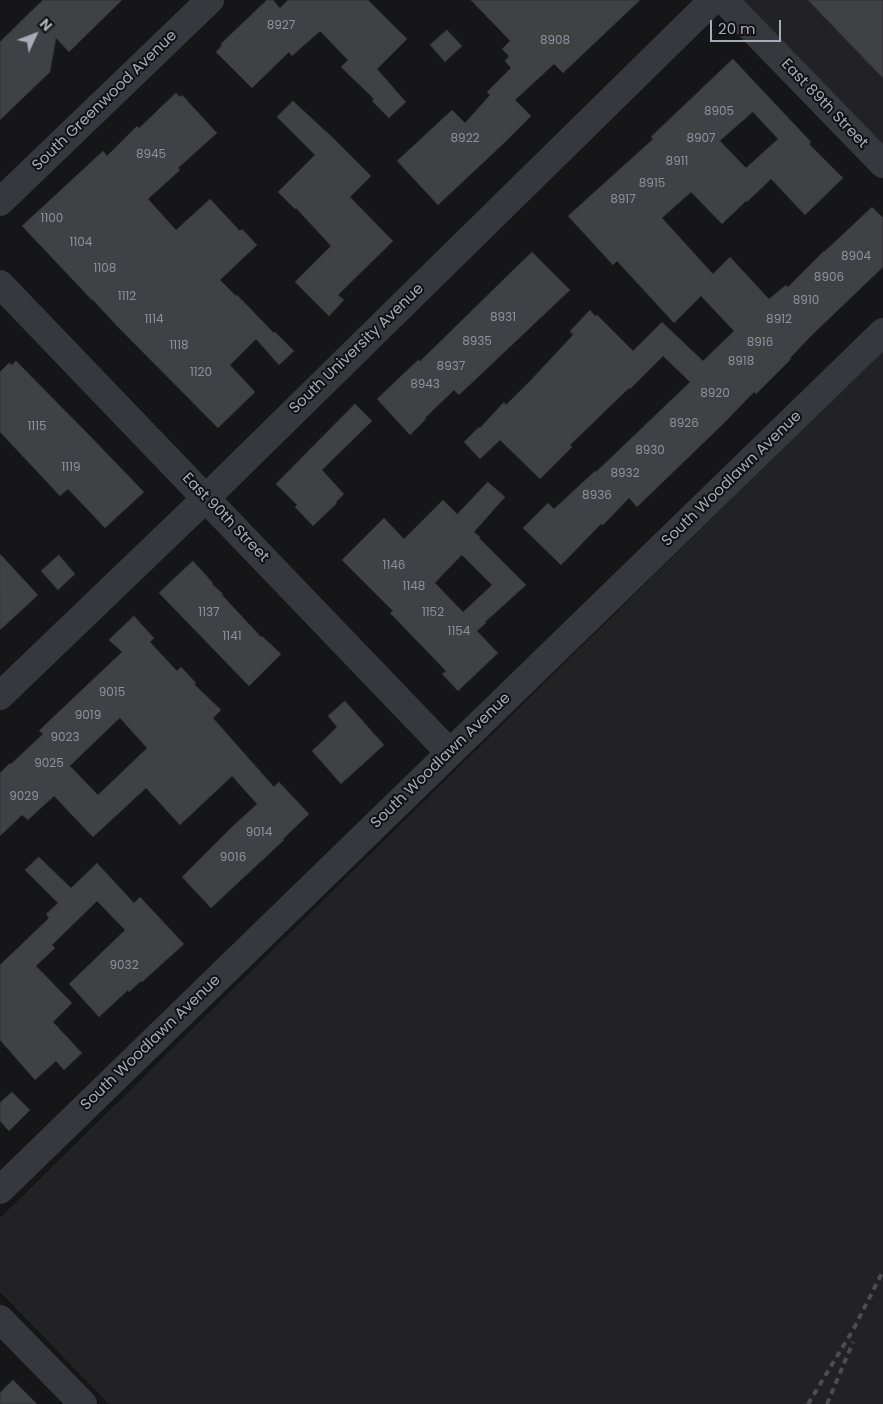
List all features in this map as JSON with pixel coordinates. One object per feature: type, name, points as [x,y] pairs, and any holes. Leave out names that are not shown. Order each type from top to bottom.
[{"type":"street","name":"South Greenwood Avenue","points":[[0,202],[210,0]]},
{"type":"street","name":"South University Avenue","points":[[0,696],[206,498],[713,0]]},
{"type":"street","name":"East 89th Street","points":[[724,0],[883,164]]},
{"type":"street","name":"East 90th Street","points":[[0,284],[450,752]]},
{"type":"street","name":"South Woodlawn Avenue","points":[[0,1190],[883,332]]},
{"type":"street","points":[[0,1319],[82,1404]]},
{"type":"shaded area","points":[[714,0],[883,0],[883,169]]},
{"type":"shaded area","points":[[883,350],[883,1404],[109,1404],[0,1292],[0,1218]]},
{"type":"building","points":[[43,0],[122,0],[69,52],[56,38],[50,72],[0,120],[0,42]]},
{"type":"building","points":[[267,0],[273,0],[280,8],[288,0],[368,0],[407,39],[377,69],[406,102],[389,118],[372,101],[374,99],[341,67],[348,60],[320,31],[292,56],[289,52],[252,88],[216,52],[221,44]]},
{"type":"building","points":[[471,0],[640,0],[563,73],[554,64],[515,100],[531,116],[438,205],[397,161],[452,110],[465,123],[490,95],[487,92],[511,68],[505,61],[509,56],[502,49],[510,41]]},
{"type":"building","points":[[808,0],[883,0],[883,78]]},
{"type":"building","points":[[447,30],[462,46],[445,62],[430,45]]},
{"type":"building","points":[[733,59],[811,142],[809,144],[843,178],[805,215],[771,179],[722,224],[691,192],[662,218],[713,274],[730,257],[769,299],[786,285],[788,287],[872,207],[883,218],[883,267],[812,335],[756,394],[754,392],[637,507],[629,498],[561,565],[523,528],[548,503],[554,509],[596,472],[690,382],[663,356],[570,445],[572,447],[540,479],[500,440],[480,459],[464,442],[504,402],[506,405],[531,380],[573,335],[570,331],[590,310],[633,351],[662,322],[703,361],[734,331],[701,296],[674,323],[617,261],[613,265],[568,216],[653,139],[651,137]],"holes":[[[753,112],[778,139],[746,168],[720,141]]]},
{"type":"building","points":[[176,93],[180,97],[182,95],[217,133],[178,168],[180,170],[148,199],[176,230],[210,199],[240,231],[242,229],[257,245],[220,280],[294,351],[279,365],[256,339],[230,365],[255,392],[218,428],[22,226],[103,151],[107,156],[137,126],[139,128]]},
{"type":"building","points":[[293,101],[371,176],[350,197],[393,241],[338,295],[344,300],[329,316],[295,282],[331,246],[296,208],[278,192],[315,155],[277,117]]},
{"type":"building","points":[[532,252],[570,290],[459,395],[454,390],[410,435],[377,399],[418,360],[420,361]]},
{"type":"building","points":[[16,361],[144,492],[105,528],[68,489],[60,496],[0,432],[0,372],[9,363],[12,365]]},
{"type":"building","points":[[355,404],[372,421],[322,470],[344,494],[313,526],[295,507],[297,505],[276,484]]},
{"type":"building","points":[[488,482],[505,497],[474,532],[526,585],[477,631],[498,653],[458,691],[442,674],[446,671],[390,613],[393,611],[342,560],[384,518],[404,539],[443,500],[457,514]],"holes":[[[462,555],[492,585],[463,612],[435,583]]]},
{"type":"building","points":[[0,554],[38,595],[0,630]]},
{"type":"building","points":[[59,555],[75,574],[58,590],[41,571]]},
{"type":"building","points":[[193,561],[261,637],[281,654],[249,686],[159,593]]},
{"type":"building","points":[[134,616],[154,638],[150,642],[177,671],[181,667],[196,683],[194,684],[221,710],[213,718],[274,787],[279,782],[309,814],[211,908],[182,877],[257,804],[232,776],[180,825],[146,788],[93,837],[54,796],[28,820],[22,815],[0,836],[0,773],[43,734],[39,731],[122,652],[109,640]],"holes":[[[120,718],[147,748],[98,795],[70,766]]]},
{"type":"building","points":[[345,701],[384,745],[341,784],[312,751],[337,727],[328,716]]},
{"type":"building","points":[[39,857],[71,888],[97,863],[134,903],[140,897],[184,944],[142,982],[129,992],[128,990],[99,1017],[69,984],[125,930],[97,901],[52,945],[55,948],[36,966],[72,1003],[53,1022],[82,1053],[64,1070],[56,1061],[35,1080],[0,1040],[0,965],[49,918],[46,914],[58,903],[25,870]]},
{"type":"building","points":[[12,1092],[30,1110],[9,1131],[0,1121],[0,1103]]},
{"type":"building","points":[[13,1380],[37,1404],[0,1404],[0,1393]]},
{"type":"railway","points":[[808,1404],[853,1330],[883,1271]]},
{"type":"railway","points":[[827,1404],[853,1342]]}]
